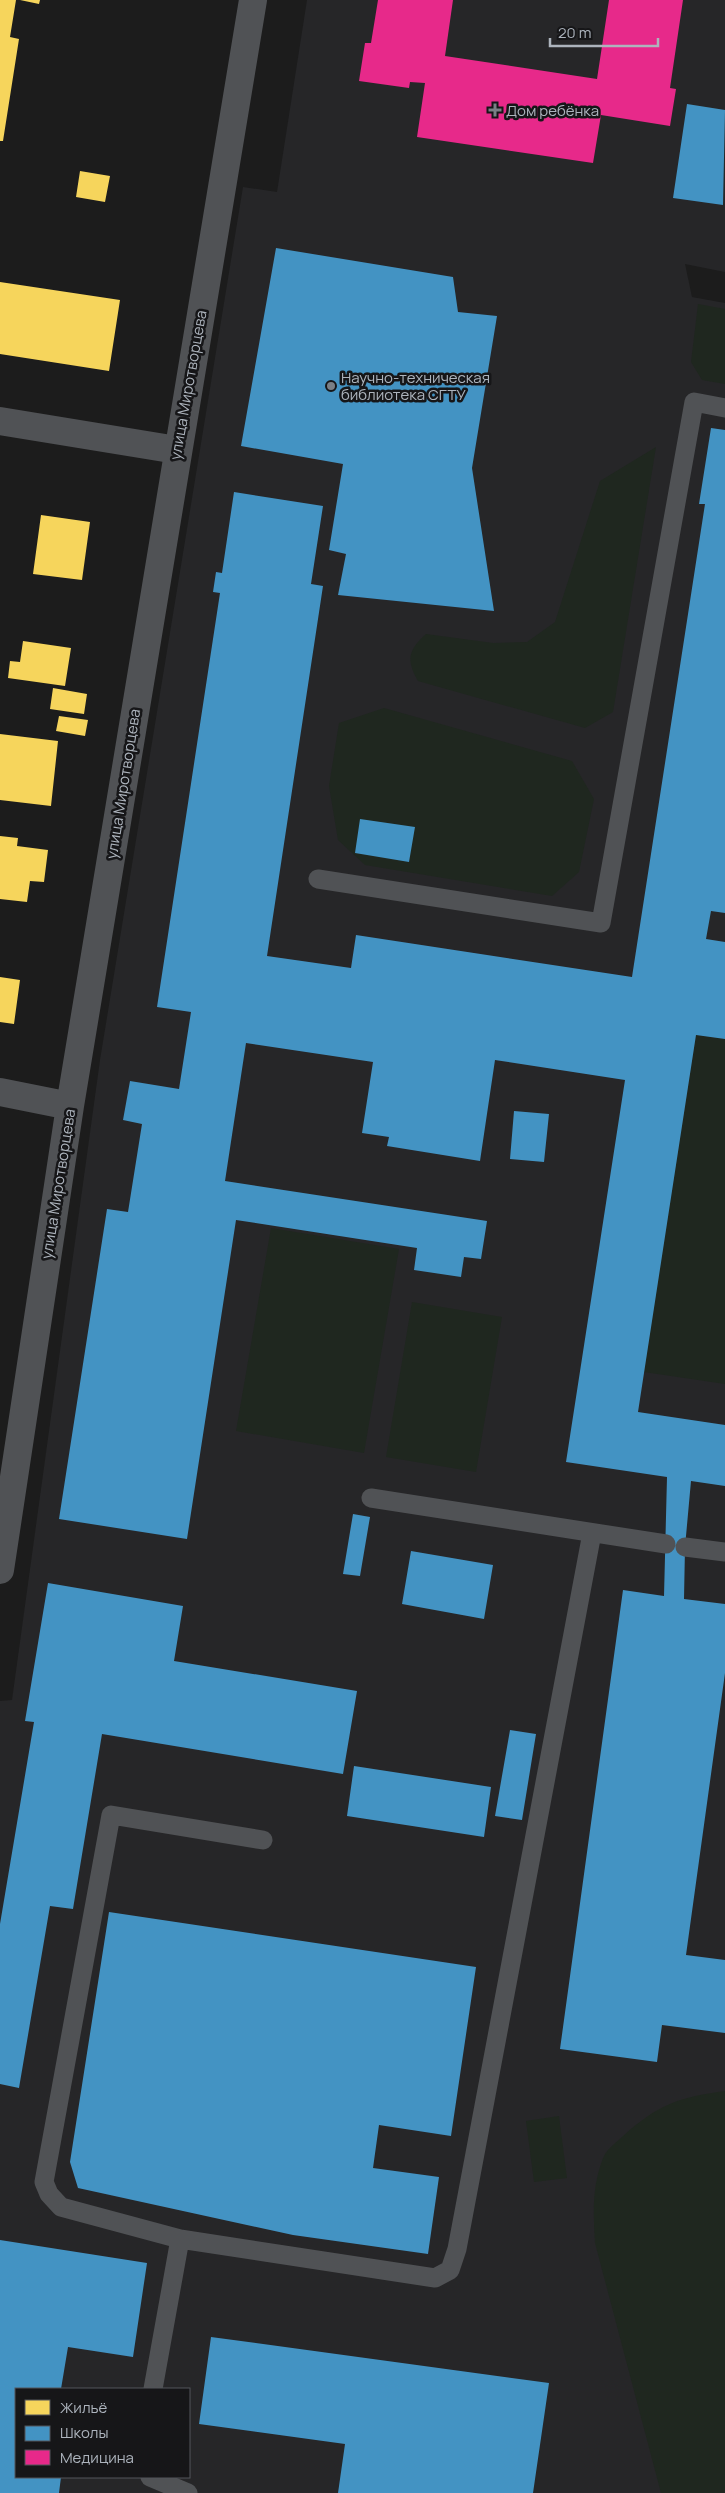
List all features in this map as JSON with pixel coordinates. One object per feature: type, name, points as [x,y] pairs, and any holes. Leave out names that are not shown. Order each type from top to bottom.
[{"type":"street","name":"улица Миротворцева","points":[[0,1570],[70,1106],[177,450],[253,0]]},
{"type":"street","points":[[0,421],[177,450]]},
{"type":"street","points":[[0,1092],[70,1106]]},
{"type":"lane","points":[[318,879],[601,923],[694,402],[725,408]]},
{"type":"lane","points":[[370,1498],[666,1544]]},
{"type":"lane","points":[[263,1840],[111,1815],[44,2182],[49,2194],[61,2207],[180,2239],[435,2278],[450,2270],[459,2240],[592,1533]]},
{"type":"lane","points":[[685,1547],[725,1552]]},
{"type":"lane","points":[[153,2388],[180,2239]]},
{"type":"lane","points":[[152,2478],[188,2493]]},
{"type":"shaded area","points":[[307,0],[725,0],[725,272],[685,264],[692,297],[725,303],[725,2493],[0,2493],[0,1701],[12,1700],[100,1060],[243,187],[277,192]]},
{"type":"shaded area","points":[[698,304],[725,309],[725,384],[702,380],[691,362]]},
{"type":"shaded area","points":[[656,447],[613,712],[585,728],[418,681],[412,667],[412,650],[426,634],[493,643],[527,642],[555,622],[600,481]]},
{"type":"shaded area","points":[[384,708],[572,761],[594,799],[579,872],[552,896],[365,865],[338,840],[329,786],[339,723]]},
{"type":"shaded area","points":[[696,1035],[725,1039],[725,1384],[644,1372]]},
{"type":"shaded area","points":[[271,1228],[399,1249],[364,1453],[236,1431]]},
{"type":"shaded area","points":[[412,1302],[502,1317],[476,1472],[386,1457]]},
{"type":"shaded area","points":[[725,2091],[725,2493],[661,2493],[595,2243],[595,2188],[605,2153],[646,2117],[669,2104],[681,2100]]},
{"type":"shaded area","points":[[559,2116],[567,2178],[534,2182],[526,2121]]},
{"type":"building: Жильё","points":[[0,0],[16,0],[10,37],[19,39],[3,141],[0,141]]},
{"type":"building: Жильё","points":[[20,0],[40,0],[39,4]]},
{"type":"building: Жильё","points":[[80,171],[110,176],[105,202],[76,197]]},
{"type":"building: Жильё","points":[[0,282],[120,300],[109,371],[0,354]]},
{"type":"building: Жильё","points":[[41,515],[90,522],[82,580],[33,574]]},
{"type":"building: Жильё","points":[[23,641],[71,648],[65,686],[8,678],[10,661],[20,662]]},
{"type":"building: Жильё","points":[[53,688],[87,694],[84,714],[50,709]]},
{"type":"building: Жильё","points":[[59,716],[88,720],[85,736],[56,731]]},
{"type":"building: Жильё","points":[[0,734],[58,741],[51,806],[0,800]]},
{"type":"building: Жильё","points":[[0,836],[18,838],[17,846],[48,850],[44,882],[30,881],[27,902],[0,899]]},
{"type":"building: Жильё","points":[[0,977],[20,980],[14,1024],[0,1022]]},
{"type":"building: Школы","points":[[687,104],[725,110],[723,205],[673,198]]},
{"type":"building: Школы","points":[[276,248],[453,277],[458,312],[497,316],[472,468],[494,611],[338,595],[346,554],[329,550],[343,464],[241,446]]},
{"type":"building: Школы","points":[[711,428],[725,430],[725,913],[711,911],[706,939],[725,942],[725,1039],[696,1035],[638,1412],[725,1425],[725,1486],[691,1481],[685,1547],[684,1599],[725,1604],[725,1673],[686,1955],[725,1960],[725,2033],[662,2025],[657,2062],[560,2049],[623,1590],[664,1596],[667,1477],[566,1462],[625,1080],[495,1060],[480,1161],[387,1146],[389,1137],[362,1133],[373,1062],[246,1043],[225,1181],[487,1221],[481,1259],[464,1257],[461,1277],[414,1270],[417,1248],[236,1220],[187,1539],[59,1519],[107,1209],[128,1212],[142,1124],[123,1120],[130,1081],[179,1089],[191,1012],[157,1007],[220,593],[213,592],[216,572],[222,573],[234,492],[323,506],[311,584],[323,586],[267,956],[351,968],[356,935],[632,977],[705,504],[699,504]]},
{"type":"building: Школы","points":[[360,819],[415,827],[409,862],[355,853]]},
{"type":"building: Школы","points":[[514,1111],[549,1114],[544,1162],[510,1159]]},
{"type":"building: Школы","points":[[353,1514],[370,1517],[360,1576],[343,1574]]},
{"type":"building: Школы","points":[[411,1551],[493,1565],[484,1619],[402,1604]]},
{"type":"building: Школы","points":[[48,1583],[183,1606],[174,1661],[357,1691],[343,1774],[102,1734],[73,1909],[50,1906],[19,2088],[0,2084],[0,1924],[34,1722],[25,1721]]},
{"type":"building: Школы","points":[[510,1730],[536,1734],[522,1820],[495,1816]]},
{"type":"building: Школы","points":[[354,1766],[491,1787],[484,1837],[347,1816]]},
{"type":"building: Школы","points":[[109,1912],[476,1967],[451,2136],[379,2125],[373,2168],[439,2177],[428,2254],[293,2235],[78,2188],[70,2162]]},
{"type":"building: Школы","points":[[0,2240],[147,2263],[133,2357],[68,2347],[61,2388],[15,2388],[15,2478],[61,2478],[59,2493],[0,2493]]},
{"type":"building: Школы","points":[[211,2337],[549,2383],[533,2493],[338,2493],[345,2444],[199,2424]]},
{"type":"building: Медицина","points":[[378,0],[453,0],[445,56],[597,79],[609,0],[683,0],[670,88],[676,89],[670,126],[601,115],[593,163],[417,137],[425,83],[410,82],[409,88],[359,81],[365,43],[371,43]]},
{"type":"place","name":"Дом ребёнка","points":[[495,110]]},
{"type":"place","name":"Научно-техническая библиотека СГТУ","points":[[331,386]]}]
